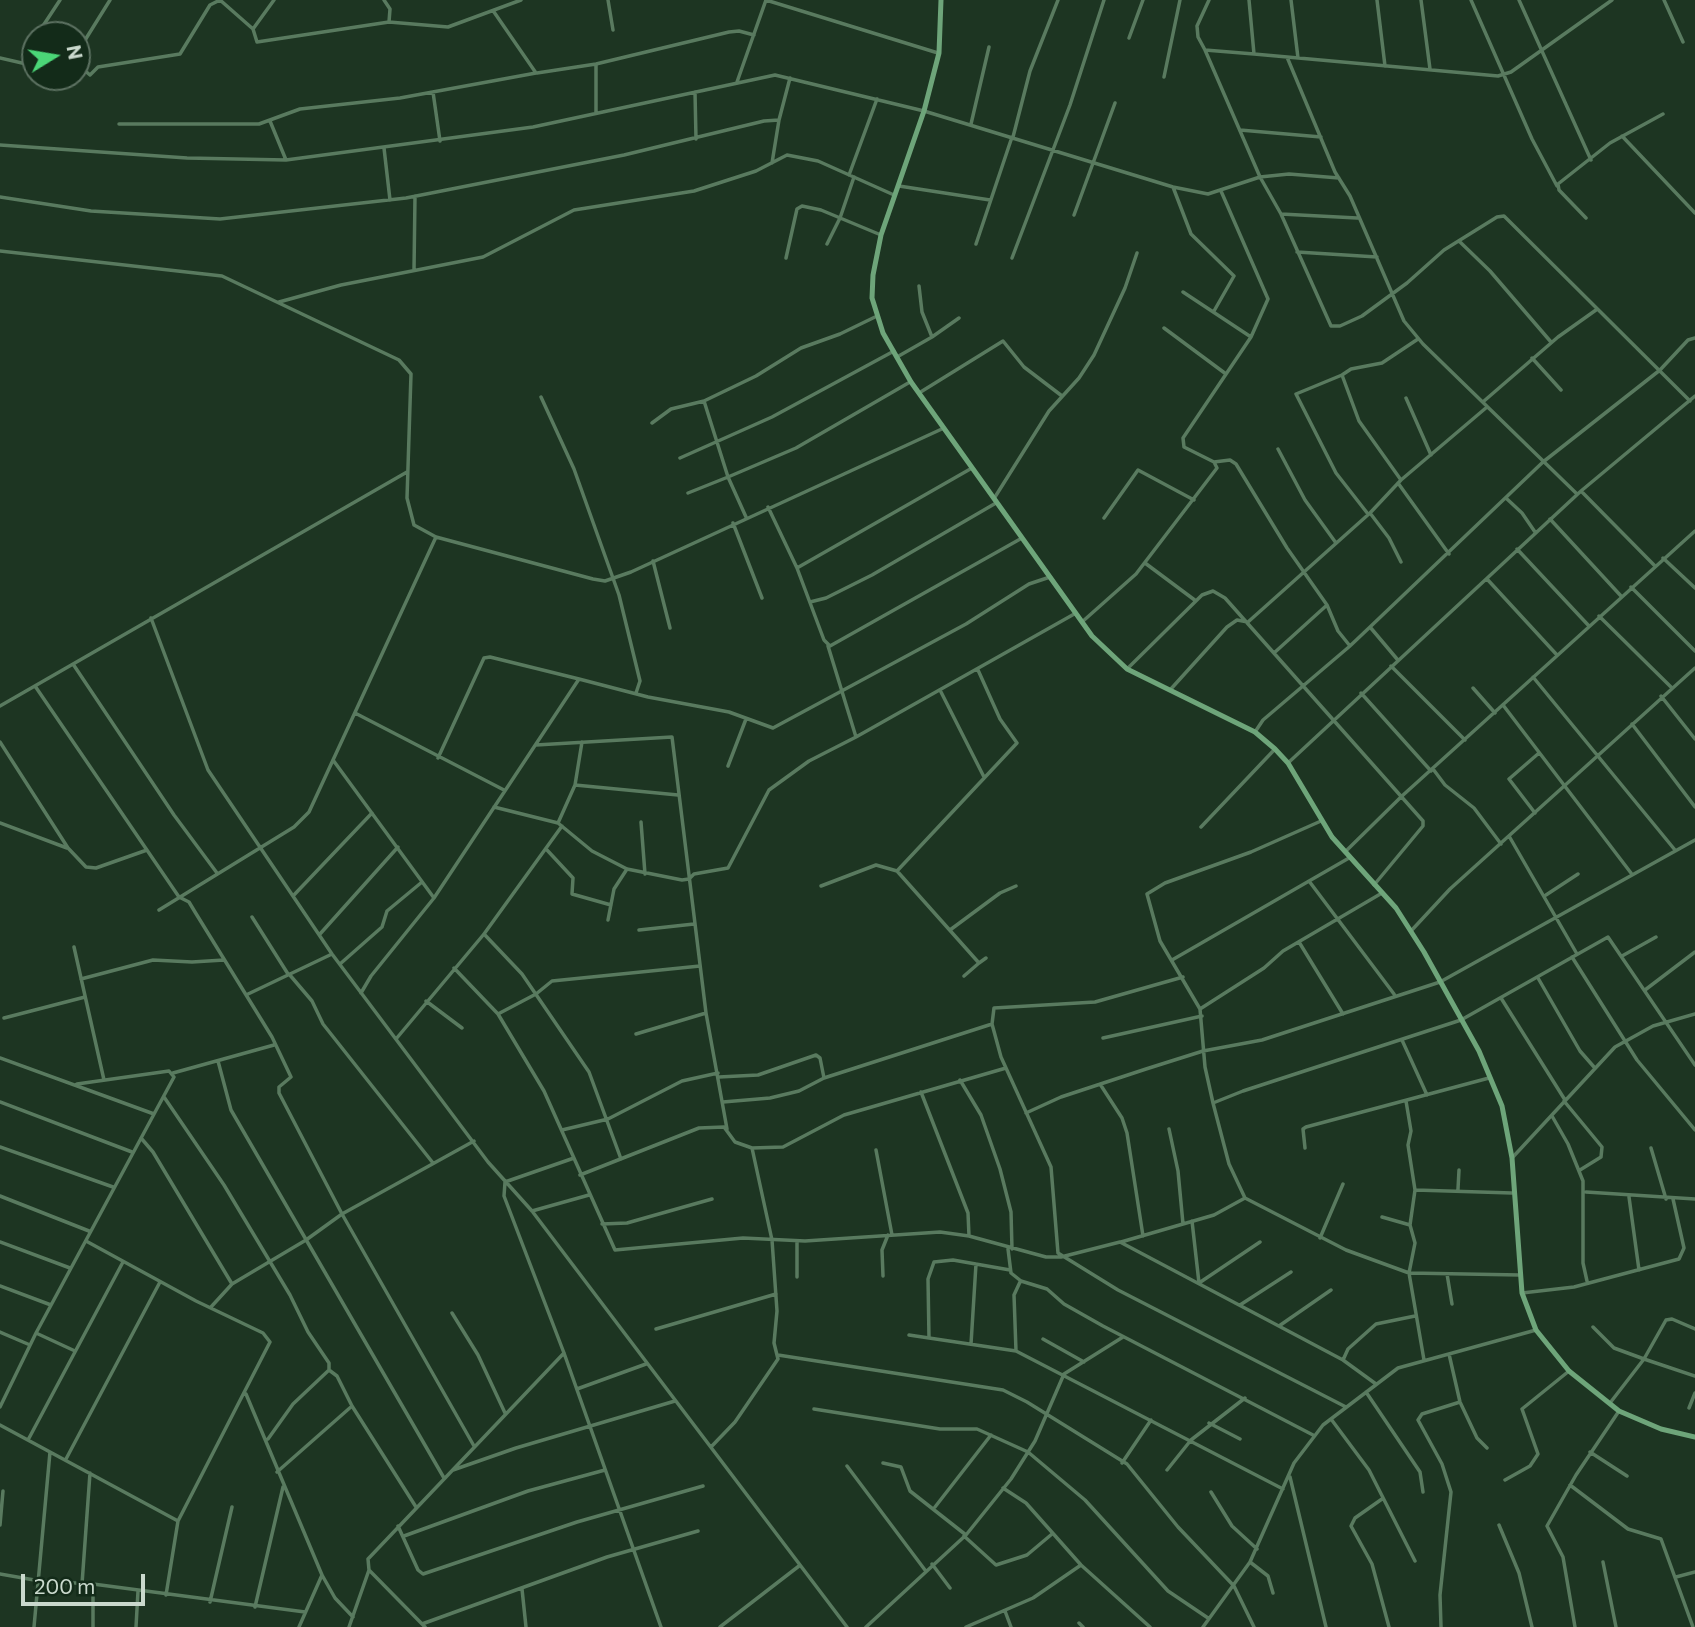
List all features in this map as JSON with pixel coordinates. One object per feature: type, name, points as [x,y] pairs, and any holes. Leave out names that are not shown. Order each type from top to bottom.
[{"type":"street","points":[[46,21],[60,0]]},
{"type":"street","points":[[91,31],[110,0]]},
{"type":"street","points":[[91,74],[96,67],[180,54],[210,5],[220,0],[253,29]]},
{"type":"street","points":[[274,0],[253,29],[254,38],[261,43],[389,22],[450,27],[521,0]]},
{"type":"street","points":[[384,0],[390,9],[389,22]]},
{"type":"street","points":[[608,0],[613,30]]},
{"type":"street","points":[[737,82],[766,0],[939,53]]},
{"type":"street","points":[[941,0],[939,53],[925,111],[881,235],[872,287],[876,317],[895,354],[911,382],[1076,613],[1127,669],[1255,732],[1288,763],[1321,821],[1344,853],[1382,893],[1411,931],[1492,1078],[1502,1106],[1512,1158],[1512,1193],[1522,1293],[1536,1330],[1569,1371],[1609,1405],[1661,1429],[1695,1437]]},
{"type":"street","points":[[975,244],[1012,137],[1030,71],[1058,0]]},
{"type":"street","points":[[1012,258],[1053,151],[1104,0]]},
{"type":"street","points":[[1129,38],[1143,0]]},
{"type":"street","points":[[1164,77],[1180,0]]},
{"type":"street","points":[[1209,0],[1197,26],[1198,37],[1260,177],[1281,214],[1331,326],[1340,326],[1362,316],[1459,241],[1497,217],[1504,216],[1690,401]]},
{"type":"street","points":[[1249,0],[1254,54]]},
{"type":"street","points":[[1291,0],[1298,58]]},
{"type":"street","points":[[1377,0],[1385,66]]},
{"type":"street","points":[[1421,0],[1430,69]]},
{"type":"street","points":[[1471,0],[1557,186],[1586,218]]},
{"type":"street","points":[[1519,0],[1591,160]]},
{"type":"street","points":[[1205,50],[1504,75],[1612,0]]},
{"type":"street","points":[[1664,0],[1683,42]]},
{"type":"street","points":[[494,12],[536,74]]},
{"type":"street","points":[[119,124],[246,126],[270,121],[300,109],[433,92],[596,64],[729,32],[739,31],[754,35]]},
{"type":"street","points":[[971,124],[989,47]]},
{"type":"street","points":[[1287,57],[1404,321],[1418,339],[1543,462],[1654,565]]},
{"type":"street","points":[[0,58],[21,63]]},
{"type":"street","points":[[596,64],[596,113]]},
{"type":"street","points":[[0,145],[187,158],[286,160],[533,127],[775,75],[925,111],[1173,187],[1208,194],[1260,177],[1289,174],[1339,178]]},
{"type":"street","points":[[772,163],[790,78]]},
{"type":"street","points":[[433,92],[440,141]]},
{"type":"street","points":[[695,92],[696,139]]},
{"type":"street","points":[[827,244],[840,218],[877,99]]},
{"type":"street","points":[[1074,215],[1095,164],[1115,103]]},
{"type":"street","points":[[1557,186],[1622,136],[1663,114]]},
{"type":"street","points":[[0,197],[91,211],[220,219],[415,196],[779,120]]},
{"type":"street","points":[[270,121],[286,160]]},
{"type":"street","points":[[1240,130],[1321,137]]},
{"type":"street","points":[[1622,136],[1695,213]]},
{"type":"street","points":[[383,148],[390,200]]},
{"type":"street","points":[[277,302],[483,257],[574,211],[694,191],[787,155],[801,155],[894,195]]},
{"type":"street","points":[[897,186],[990,200]]},
{"type":"street","points":[[1173,187],[1191,234],[1234,276],[1214,311]]},
{"type":"street","points":[[1221,191],[1267,291],[1268,306],[1182,443],[1214,462],[1230,460],[1236,464],[1326,605],[1338,631],[1350,646]]},
{"type":"street","points":[[414,270],[415,196]]},
{"type":"street","points":[[786,258],[799,207],[821,210],[881,235]]},
{"type":"street","points":[[1281,214],[1357,218]]},
{"type":"street","points":[[1459,241],[1490,271],[1550,342]]},
{"type":"street","points":[[0,251],[209,273],[399,360],[408,368],[411,383],[407,472],[407,498],[411,521],[418,528],[436,537],[593,579],[614,579],[944,428]]},
{"type":"street","points":[[1297,252],[1377,257]]},
{"type":"street","points":[[810,602],[826,598],[872,575],[996,499],[1049,411],[1094,355],[1125,288],[1137,253]]},
{"type":"street","points":[[919,286],[922,312],[932,337]]},
{"type":"street","points":[[1183,292],[1251,337]]},
{"type":"street","points":[[1484,402],[1550,342],[1596,310]]},
{"type":"street","points":[[652,423],[671,409],[704,401],[756,376],[801,348],[876,317]]},
{"type":"street","points":[[680,458],[772,417],[932,337],[959,318]]},
{"type":"street","points":[[1164,328],[1226,374]]},
{"type":"street","points":[[1255,732],[1263,720],[1350,646],[1543,462],[1660,370],[1688,340],[1695,338]]},
{"type":"street","points":[[1401,562],[1389,538],[1336,473],[1295,397],[1351,369],[1382,363],[1418,339]]},
{"type":"street","points":[[919,393],[1001,341],[1024,367],[1062,397]]},
{"type":"street","points":[[1532,358],[1561,390]]},
{"type":"street","points":[[1342,375],[1352,395],[1357,416],[1449,554]]},
{"type":"street","points":[[688,493],[796,448],[911,382]]},
{"type":"street","points":[[1288,763],[1535,532],[1695,396]]},
{"type":"street","points":[[541,397],[574,469],[614,579],[638,673],[640,686],[636,693]]},
{"type":"street","points":[[1406,398],[1431,454]]},
{"type":"street","points":[[704,401],[729,477],[746,517]]},
{"type":"street","points":[[1170,690],[1227,627],[1237,620],[1248,621],[1369,513],[1399,482],[1487,407]]},
{"type":"street","points":[[1278,449],[1304,500],[1336,543]]},
{"type":"street","points":[[1083,622],[1145,563],[1216,470],[1214,462]]},
{"type":"street","points":[[797,568],[973,468]]},
{"type":"street","points":[[1104,518],[1138,470],[1194,500]]},
{"type":"street","points":[[0,706],[407,472]]},
{"type":"street","points":[[1507,499],[1522,513],[1535,532]]},
{"type":"street","points":[[768,507],[797,568],[828,646],[856,737]]},
{"type":"street","points":[[1550,519],[1621,596]]},
{"type":"street","points":[[733,523],[762,598]]},
{"type":"street","points":[[1344,853],[1402,796],[1654,565],[1695,531]]},
{"type":"street","points":[[159,909],[302,820],[333,760],[436,537]]},
{"type":"street","points":[[828,646],[839,644],[1022,538]]},
{"type":"street","points":[[1517,549],[1589,626]]},
{"type":"street","points":[[1664,558],[1695,588]]},
{"type":"street","points":[[653,561],[670,628]]},
{"type":"street","points":[[1145,563],[1196,600]]},
{"type":"street","points":[[438,758],[484,658],[490,657],[636,693],[729,712],[773,727],[965,624],[1029,584],[1050,577]]},
{"type":"street","points":[[1486,579],[1557,655]]},
{"type":"street","points":[[1631,587],[1695,651]]},
{"type":"street","points":[[1127,669],[1196,600],[1209,591],[1218,592],[1248,621],[1423,821],[1423,826],[1374,885]]},
{"type":"street","points":[[1274,653],[1326,605]]},
{"type":"street","points":[[689,880],[694,874],[728,868],[769,790],[809,761],[941,692],[1076,613]]},
{"type":"street","points":[[1599,616],[1672,688]]},
{"type":"street","points":[[151,618],[208,770],[262,846],[332,954],[505,1182],[532,1211],[847,1627]]},
{"type":"street","points":[[1370,627],[1397,659]]},
{"type":"street","points":[[73,664],[217,874]]},
{"type":"street","points":[[1391,666],[1465,740]]},
{"type":"street","points":[[1411,931],[1450,889],[1695,668]]},
{"type":"street","points":[[897,870],[1017,743],[1000,719],[978,670]]},
{"type":"street","points":[[1533,677],[1675,850]]},
{"type":"street","points":[[361,993],[371,976],[434,898],[579,679]]},
{"type":"street","points":[[35,686],[179,897],[189,902],[246,995],[291,1077],[278,1090],[342,1214],[474,1447]]},
{"type":"street","points":[[1473,688],[1494,713]]},
{"type":"street","points":[[941,692],[985,778]]},
{"type":"street","points":[[1361,693],[1445,785],[1474,808],[1501,844]]},
{"type":"street","points":[[1661,696],[1695,739]]},
{"type":"street","points":[[1503,705],[1632,874]]},
{"type":"street","points":[[355,713],[504,790]]},
{"type":"street","points":[[728,766],[746,719]]},
{"type":"street","points":[[1632,724],[1695,807]]},
{"type":"street","points":[[534,745],[670,735],[706,1013],[727,1129],[735,1142],[752,1148],[783,1147],[844,1115],[1006,1068]]},
{"type":"street","points":[[396,1039],[484,934],[547,850],[575,785],[582,741]]},
{"type":"street","points":[[0,742],[68,848],[92,869],[147,850]]},
{"type":"street","points":[[1201,827],[1275,748]]},
{"type":"street","points":[[1535,814],[1509,779],[1539,753]]},
{"type":"street","points":[[333,760],[434,898]]},
{"type":"street","points":[[575,785],[678,795]]},
{"type":"street","points":[[494,807],[560,825],[592,850],[627,869],[689,880]]},
{"type":"street","points":[[293,896],[372,813]]},
{"type":"street","points":[[1321,821],[1149,891],[1149,903],[1160,941],[1200,1009],[1203,1051],[1229,1164],[1245,1198],[1320,1238],[1409,1273],[1520,1275]]},
{"type":"street","points":[[641,822],[645,874]]},
{"type":"street","points":[[0,823],[68,848]]},
{"type":"street","points":[[1509,835],[1546,895],[1577,954]]},
{"type":"street","points":[[1026,1113],[1062,1097],[1203,1051],[1262,1040],[1440,982],[1695,839]]},
{"type":"street","points":[[320,934],[398,848]]},
{"type":"street","points":[[547,850],[573,878],[572,894],[611,905]]},
{"type":"street","points":[[1171,960],[1349,858]]},
{"type":"street","points":[[821,886],[876,865],[897,870],[979,964]]},
{"type":"street","points":[[608,920],[614,889],[627,869]]},
{"type":"street","points":[[1546,895],[1578,874]]},
{"type":"street","points":[[1309,881],[1395,995]]},
{"type":"street","points":[[340,964],[382,927],[387,911],[422,882]]},
{"type":"street","points":[[950,930],[1016,886]]},
{"type":"street","points":[[1200,1009],[1299,942],[1382,893]]},
{"type":"street","points":[[252,917],[289,975],[312,1001],[323,1024],[433,1163]]},
{"type":"street","points":[[639,930],[694,925]]},
{"type":"street","points":[[484,934],[509,957],[589,1072],[621,1160]]},
{"type":"street","points":[[1213,1103],[1242,1091],[1461,1020],[1608,937],[1695,1065]]},
{"type":"street","points":[[1622,956],[1656,937]]},
{"type":"street","points":[[1299,942],[1343,1014]]},
{"type":"street","points":[[74,947],[104,1080]]},
{"type":"street","points":[[1645,990],[1695,952]]},
{"type":"street","points":[[246,995],[332,954]]},
{"type":"street","points":[[1572,957],[1637,1060],[1695,1130]]},
{"type":"street","points":[[964,976],[986,958]]},
{"type":"street","points":[[82,979],[153,960],[224,960]]},
{"type":"street","points":[[498,1014],[537,994],[552,981],[700,966]]},
{"type":"street","points":[[454,968],[498,1014],[544,1091],[612,1248],[618,1251],[743,1238],[797,1241],[940,1232],[969,1236],[1010,1249],[1061,1257],[1154,1309],[1346,1407]]},
{"type":"street","points":[[1061,1257],[1056,1246],[1051,1167],[1006,1068],[991,1014],[999,1006],[1095,1002],[1183,977]]},
{"type":"street","points":[[1538,978],[1580,1051],[1594,1067]]},
{"type":"street","points":[[5,1018],[85,997]]},
{"type":"street","points":[[1501,998],[1565,1100],[1602,1147],[1601,1157],[1580,1170]]},
{"type":"street","points":[[426,1001],[463,1028]]},
{"type":"street","points":[[636,1034],[706,1013]]},
{"type":"street","points":[[1512,1158],[1594,1067],[1625,1040],[1664,1022],[1695,1014]]},
{"type":"street","points":[[1102,1038],[1202,1016]]},
{"type":"street","points":[[723,1102],[789,1094],[824,1078],[992,1024]]},
{"type":"street","points":[[1402,1040],[1427,1095]]},
{"type":"street","points":[[77,1084],[169,1070],[173,1073],[274,1045]]},
{"type":"street","points":[[562,1130],[608,1119],[682,1081],[718,1075],[758,1075],[816,1055],[820,1058],[824,1078]]},
{"type":"street","points":[[0,1058],[154,1114]]},
{"type":"street","points":[[218,1061],[231,1110],[444,1478]]},
{"type":"street","points":[[0,1407],[113,1187],[164,1097],[173,1073]]},
{"type":"street","points":[[1305,1148],[1303,1129],[1306,1127],[1492,1078]]},
{"type":"street","points":[[960,1080],[981,1115],[1000,1169],[1010,1212],[1010,1270]]},
{"type":"street","points":[[1100,1084],[1122,1118],[1127,1133],[1143,1236]]},
{"type":"street","points":[[921,1091],[968,1213],[969,1236]]},
{"type":"street","points":[[164,1097],[201,1147],[308,1332],[330,1363],[329,1370],[293,1405],[267,1439]]},
{"type":"street","points":[[1406,1101],[1411,1131],[1408,1145],[1415,1190],[1410,1225],[1415,1243],[1409,1273],[1424,1360]]},
{"type":"street","points":[[0,1102],[132,1152]]},
{"type":"street","points":[[1552,1116],[1580,1170],[1584,1192],[1583,1263],[1587,1282]]},
{"type":"street","points":[[580,1175],[685,1132],[714,1127],[727,1129]]},
{"type":"street","points":[[1169,1129],[1178,1171],[1183,1224]]},
{"type":"street","points":[[141,1138],[153,1152],[232,1284]]},
{"type":"street","points":[[211,1307],[232,1284],[270,1263],[342,1214],[474,1140]]},
{"type":"street","points":[[0,1147],[113,1187]]},
{"type":"street","points":[[752,1148],[772,1240],[774,1343],[778,1356]]},
{"type":"street","points":[[1651,1148],[1666,1199]]},
{"type":"street","points":[[876,1150],[890,1235],[882,1250],[883,1276]]},
{"type":"street","points":[[505,1182],[574,1158]]},
{"type":"street","points":[[1458,1189],[1459,1170]]},
{"type":"street","points":[[505,1182],[506,1200],[564,1353],[660,1626]]},
{"type":"street","points":[[1320,1238],[1343,1184]]},
{"type":"street","points":[[1415,1190],[1458,1189],[1512,1193]]},
{"type":"street","points":[[1584,1192],[1629,1197],[1695,1199]]},
{"type":"street","points":[[532,1211],[589,1195]]},
{"type":"street","points":[[0,1196],[90,1232]]},
{"type":"street","points":[[1629,1197],[1639,1270]]},
{"type":"street","points":[[1061,1257],[1228,1210],[1245,1198]]},
{"type":"street","points":[[602,1224],[627,1223],[712,1199]]},
{"type":"street","points":[[1522,1293],[1574,1287],[1675,1262],[1682,1256],[1684,1248],[1673,1199]]},
{"type":"street","points":[[1382,1217],[1410,1225]]},
{"type":"street","points":[[1192,1221],[1199,1283]]},
{"type":"street","points":[[86,1241],[160,1282],[263,1333],[270,1342],[246,1394],[178,1521],[166,1595]]},
{"type":"street","points":[[797,1241],[797,1277]]},
{"type":"street","points":[[0,1242],[71,1268]]},
{"type":"street","points":[[1120,1242],[1343,1360],[1376,1384]]},
{"type":"street","points":[[1199,1283],[1260,1242]]},
{"type":"street","points":[[929,1338],[928,1279],[934,1262],[953,1260],[1010,1270],[1021,1281],[1047,1289],[1064,1304],[1123,1337],[1313,1435]]},
{"type":"street","points":[[28,1440],[123,1262]]},
{"type":"street","points":[[971,1344],[976,1264]]},
{"type":"street","points":[[1240,1306],[1291,1272]]},
{"type":"street","points":[[1447,1274],[1452,1304]]},
{"type":"street","points":[[1016,1351],[1014,1295],[1021,1281]]},
{"type":"street","points":[[66,1459],[160,1282]]},
{"type":"street","points":[[0,1286],[51,1305]]},
{"type":"street","points":[[1279,1326],[1331,1290]]},
{"type":"street","points":[[656,1329],[775,1294]]},
{"type":"street","points":[[452,1313],[478,1355],[506,1414]]},
{"type":"street","points":[[1343,1360],[1348,1349],[1376,1324],[1415,1316]]},
{"type":"street","points":[[1609,1405],[1644,1359],[1666,1320],[1672,1319],[1695,1329]]},
{"type":"street","points":[[1593,1327],[1614,1348],[1695,1376]]},
{"type":"street","points":[[1203,1627],[1250,1562],[1289,1475],[1313,1435],[1398,1368],[1536,1330]]},
{"type":"street","points":[[0,1332],[30,1345]]},
{"type":"street","points":[[36,1333],[76,1351]]},
{"type":"street","points":[[909,1335],[1016,1351],[1283,1489]]},
{"type":"street","points":[[866,1627],[965,1536],[1003,1488],[1028,1452],[1064,1374],[1123,1337]]},
{"type":"street","points":[[1043,1339],[1084,1362]]},
{"type":"street","points":[[349,1627],[369,1570],[368,1559],[564,1353]]},
{"type":"street","points":[[1449,1354],[1460,1402],[1477,1438],[1487,1448]]},
{"type":"street","points":[[778,1356],[1003,1390],[1096,1443],[1127,1464],[1156,1495],[1178,1527],[1234,1586],[1254,1627]]},
{"type":"street","points":[[710,1447],[735,1422],[778,1356]]},
{"type":"street","points":[[577,1389],[646,1364]]},
{"type":"street","points":[[329,1370],[337,1376],[352,1406],[416,1507]]},
{"type":"street","points":[[1505,1480],[1530,1466],[1538,1454],[1522,1409],[1569,1371]]},
{"type":"street","points":[[1366,1392],[1420,1472],[1423,1492]]},
{"type":"street","points":[[1689,1408],[1695,1393]]},
{"type":"street","points":[[246,1394],[323,1575],[335,1598],[354,1617]]},
{"type":"street","points":[[1167,1470],[1209,1423],[1245,1398]]},
{"type":"street","points":[[451,1471],[516,1448],[675,1401]]},
{"type":"street","points":[[1441,1627],[1440,1595],[1451,1492],[1442,1464],[1418,1420],[1422,1414],[1460,1402]]},
{"type":"street","points":[[277,1472],[352,1406]]},
{"type":"street","points":[[814,1409],[940,1429],[977,1429],[1028,1452],[1085,1500],[1168,1591],[1209,1619]]},
{"type":"street","points":[[1575,1627],[1563,1557],[1546,1529],[1590,1452],[1619,1411]]},
{"type":"street","points":[[1331,1419],[1369,1470],[1415,1561]]},
{"type":"street","points":[[1122,1463],[1152,1420]]},
{"type":"street","points":[[1209,1423],[1240,1439]]},
{"type":"street","points":[[0,1425],[178,1521]]},
{"type":"street","points":[[935,1507],[990,1434]]},
{"type":"street","points":[[34,1627],[50,1452]]},
{"type":"street","points":[[1590,1452],[1627,1476]]},
{"type":"street","points":[[883,1463],[901,1467],[910,1491],[935,1507],[996,1565],[1021,1559],[1052,1534]]},
{"type":"street","points":[[847,1466],[926,1570]]},
{"type":"street","points":[[404,1536],[528,1492],[605,1470]]},
{"type":"street","points":[[82,1584],[90,1473]]},
{"type":"street","points":[[1289,1475],[1326,1627]]},
{"type":"street","points":[[1570,1485],[1628,1529],[1659,1536],[1693,1627]]},
{"type":"street","points":[[398,1526],[418,1570],[423,1574],[619,1509],[703,1486]]},
{"type":"street","points":[[255,1607],[284,1487]]},
{"type":"street","points":[[1003,1488],[1026,1503],[1081,1565],[1150,1627]]},
{"type":"street","points":[[0,1525],[3,1491]]},
{"type":"street","points":[[1211,1492],[1237,1532],[1257,1549]]},
{"type":"street","points":[[1382,1499],[1355,1518],[1351,1526],[1372,1564],[1389,1627]]},
{"type":"street","points":[[210,1602],[232,1507]]},
{"type":"street","points":[[1499,1525],[1519,1573],[1532,1627]]},
{"type":"street","points":[[369,1570],[423,1626],[633,1549],[698,1531]]},
{"type":"street","points":[[1250,1562],[1268,1576],[1273,1593]]},
{"type":"street","points":[[1603,1562],[1616,1627]]},
{"type":"street","points":[[932,1564],[950,1588]]},
{"type":"street","points":[[966,1627],[1033,1598],[1081,1565]]},
{"type":"street","points":[[720,1627],[799,1566]]},
{"type":"street","points":[[1676,1577],[1695,1572]]},
{"type":"street","points":[[0,1574],[305,1612]]},
{"type":"street","points":[[299,1627],[323,1575]]},
{"type":"street","points":[[93,1584],[93,1627]]},
{"type":"street","points":[[522,1588],[526,1627]]},
{"type":"street","points":[[136,1627],[138,1591]]},
{"type":"street","points":[[1005,1611],[1011,1627]]},
{"type":"street","points":[[1688,1613],[1695,1612]]}]
